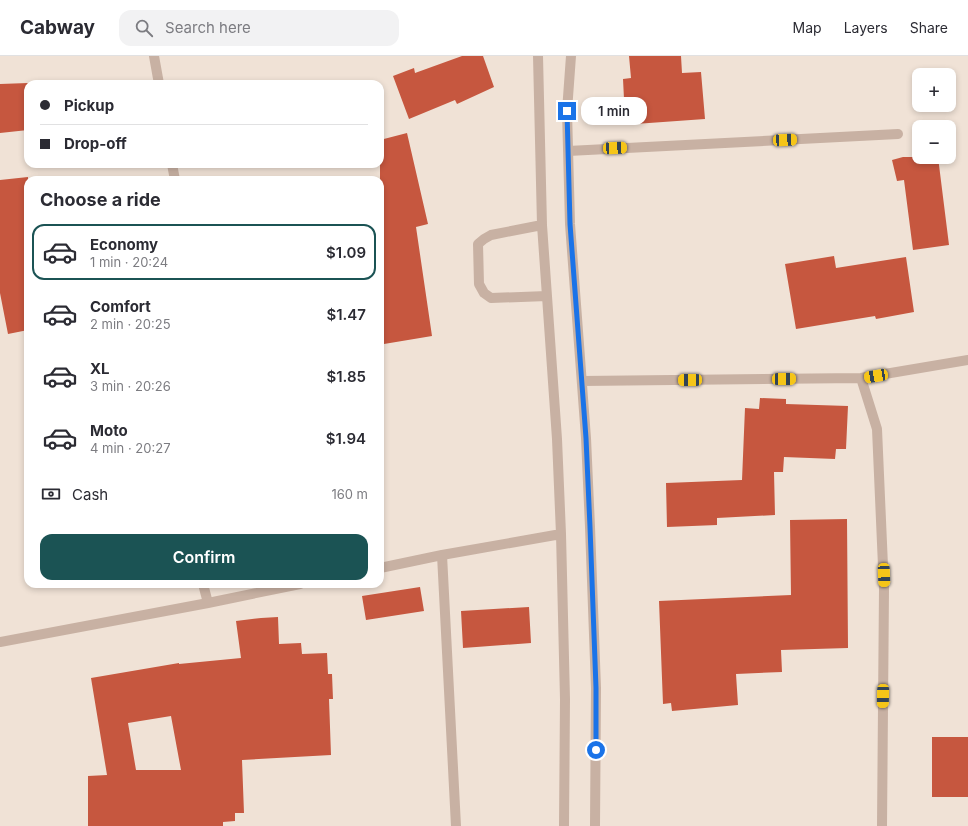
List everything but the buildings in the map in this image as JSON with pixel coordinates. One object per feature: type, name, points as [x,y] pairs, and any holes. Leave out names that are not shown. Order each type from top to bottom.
[{"type":"street","points":[[154,56],[158,80]]},
{"type":"street","points":[[538,56],[542,226],[557,439],[561,534],[565,698],[564,826]]},
{"type":"street","points":[[571,56],[567,111],[570,224],[586,438],[590,527],[596,688],[595,826]]},
{"type":"street","points":[[568,151],[898,134]]},
{"type":"street","points":[[542,226],[491,235],[478,244],[479,284],[484,293],[491,298],[547,296]]},
{"type":"street","points":[[582,382],[861,378],[968,360]]},
{"type":"street","points":[[861,378],[877,429],[878,444],[884,589],[882,826]]},
{"type":"street","points":[[384,567],[442,555],[561,534]]},
{"type":"street","points":[[442,555],[456,826]]},
{"type":"street","points":[[205,588],[208,603]]},
{"type":"street","points":[[0,642],[281,588]]},
{"type":"route","points":[[567,111],[570,224],[586,438],[596,688],[596,750]]}]
